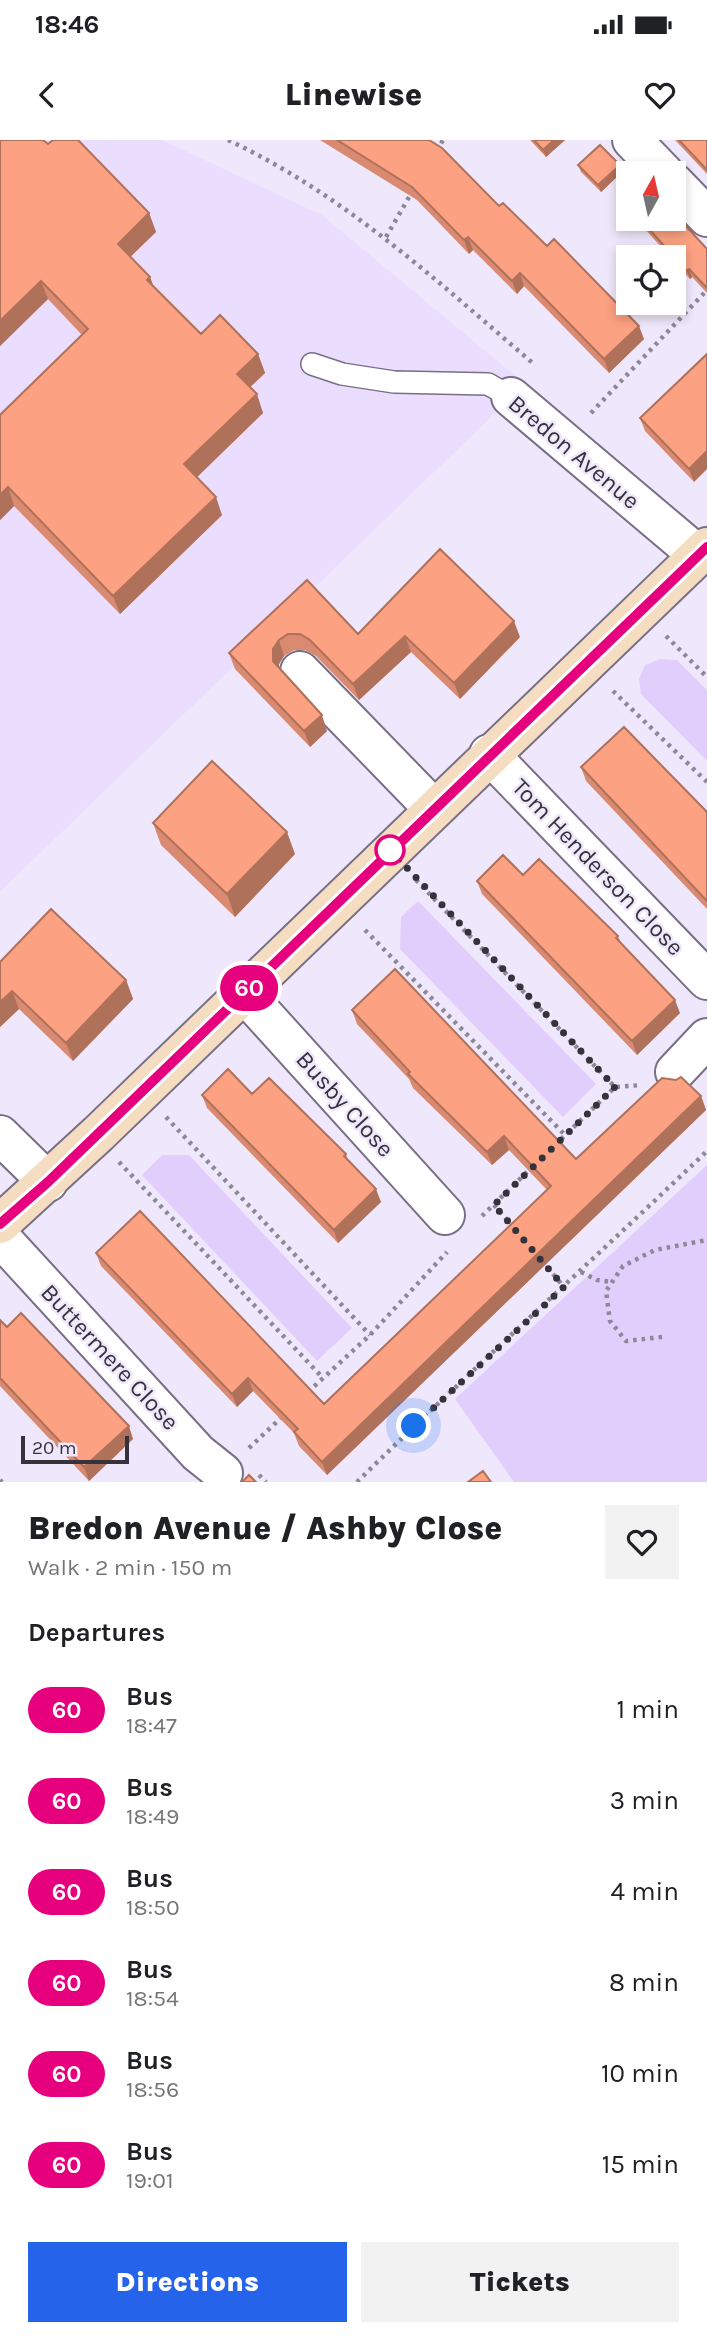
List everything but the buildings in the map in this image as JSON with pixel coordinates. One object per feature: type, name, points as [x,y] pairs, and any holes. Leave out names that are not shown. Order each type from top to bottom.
[{"type":"street","points":[[632,140],[652,161]]},
{"type":"street","points":[[686,195],[707,217]]},
{"type":"street","name":"Bredon Avenue","points":[[0,1224],[48,1182],[489,754],[703,551],[511,397]]},
{"type":"street","points":[[300,671],[433,808]]},
{"type":"street","name":"Tom Henderson Close","points":[[489,754],[707,980]]},
{"type":"street","name":"Busby Close","points":[[244,993],[458,1227]]},
{"type":"street","points":[[675,1072],[707,1038]]},
{"type":"street","points":[[0,1135],[48,1182]]},
{"type":"street","name":"Buttermere Close","points":[[0,1237],[198,1453],[223,1473]]},
{"type":"lane","name":"Bredon Avenue","points":[[312,364],[342,374],[394,382],[488,384],[511,397]]},
{"type":"path","points":[[228,140],[332,197],[386,237],[539,368]]},
{"type":"path","points":[[430,162],[443,140]]},
{"type":"path","points":[[386,237],[418,183]]},
{"type":"path","points":[[591,412],[707,290]]},
{"type":"path","points":[[580,404],[601,421]]},
{"type":"path","points":[[642,609],[707,677]]},
{"type":"path","points":[[587,661],[615,694],[707,782]]},
{"type":"path","points":[[389,851],[615,1087]]},
{"type":"path","points":[[336,903],[565,1135]]},
{"type":"path","points":[[548,1152],[615,1087],[648,1084],[675,1072]]},
{"type":"path","points":[[142,1091],[370,1335]]},
{"type":"path","points":[[98,1133],[124,1168],[323,1378]]},
{"type":"path","points":[[357,1482],[451,1389],[582,1272],[707,1151]]},
{"type":"path","points":[[303,1397],[370,1335],[458,1227],[494,1205],[538,1161]]},
{"type":"path","points":[[494,1205],[520,1236]]},
{"type":"path","points":[[662,1337],[626,1342],[610,1321],[606,1292],[622,1266],[655,1250],[707,1240]]},
{"type":"path","points":[[538,1256],[564,1287]]},
{"type":"path","points":[[582,1272],[597,1280],[612,1282]]},
{"type":"path","points":[[223,1473],[293,1407]]},
{"type":"path","points":[[223,1473],[254,1470],[266,1482]]},
{"type":"shaded area","points":[[0,140],[162,140],[322,215],[525,384],[0,892]]},
{"type":"shaded area","points":[[660,659],[677,660],[707,690],[707,761],[641,694],[639,679],[645,665]]},
{"type":"shaded area","points":[[418,901],[596,1084],[563,1117],[400,949],[401,917]]},
{"type":"shaded area","points":[[162,1155],[189,1155],[352,1328],[317,1361],[142,1175]]},
{"type":"shaded area","points":[[707,1165],[707,1482],[514,1482],[455,1399]]},
{"type":"bus line","name":"60","points":[[0,1224],[48,1182],[707,547]]},
{"type":"route","points":[[390,850],[615,1087],[494,1205],[564,1287],[414,1426]]}]
